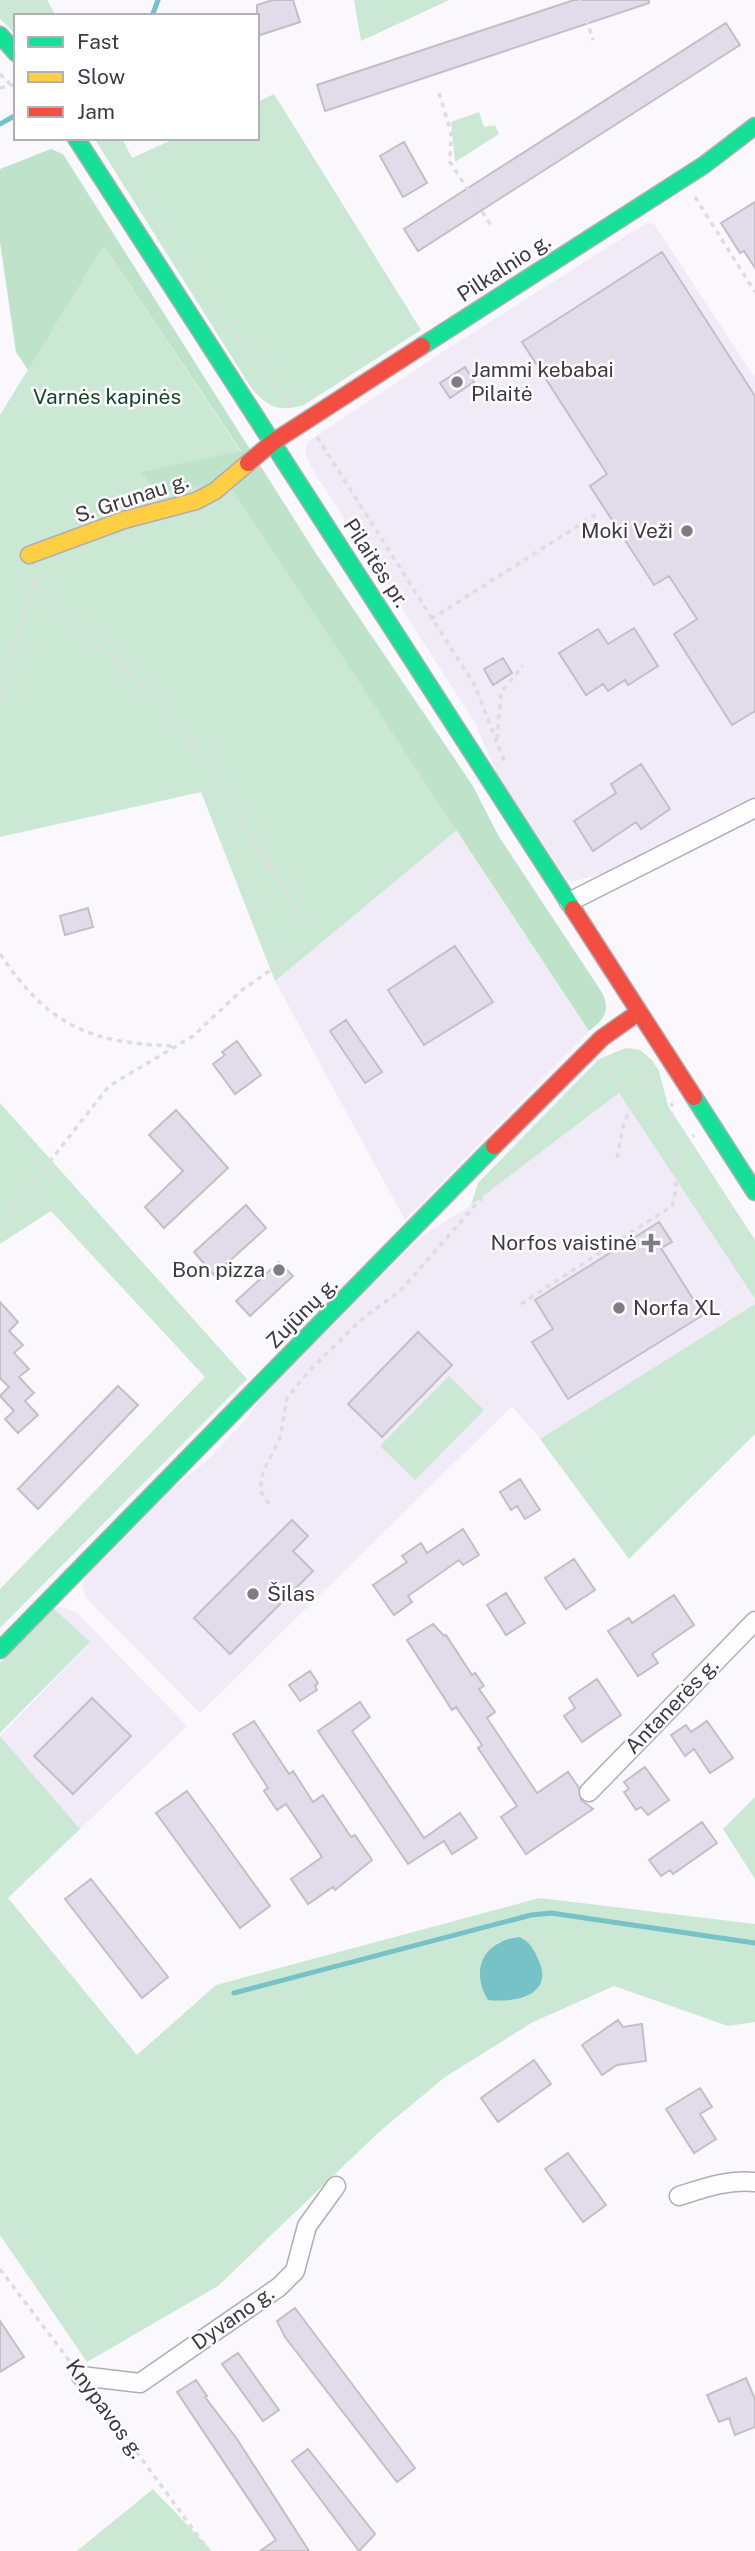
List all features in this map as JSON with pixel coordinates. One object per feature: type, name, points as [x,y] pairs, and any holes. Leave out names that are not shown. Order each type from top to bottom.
[{"type":"main road","points":[[0,35],[14,51]]},
{"type":"main road","name":"Pilkalnio g.","points":[[273,442],[704,165],[755,126]]},
{"type":"main road","name":"Pilaitės pr.","points":[[77,140],[755,1192]]},
{"type":"main road","name":"S. Grunau g.","points":[[29,555],[124,520],[196,501],[215,491],[273,442]]},
{"type":"main road","name":"Zujūnų g.","points":[[0,1650],[523,1116],[602,1038],[639,1012]]},
{"type":"street","points":[[569,902],[755,807]]},
{"type":"street","name":"Antanerės g.","points":[[589,1791],[755,1621]]},
{"type":"street","points":[[680,2196],[713,2185],[755,2182]]},
{"type":"street","name":"Dyvano g.","points":[[81,2376],[141,2383],[279,2287],[295,2271],[307,2226],[336,2186]]},
{"type":"path","points":[[580,0],[593,40]]},
{"type":"path","points":[[0,74],[13,84]]},
{"type":"path","points":[[0,88],[13,84]]},
{"type":"path","points":[[439,93],[451,132],[450,162],[492,227]]},
{"type":"path","points":[[691,190],[755,292]]},
{"type":"path","points":[[306,420],[478,693],[509,770]]},
{"type":"path","points":[[430,619],[600,512]]},
{"type":"path","points":[[0,700],[33,582],[29,555]]},
{"type":"path","points":[[33,582],[71,623],[119,662],[186,736],[303,919]]},
{"type":"path","points":[[497,740],[501,692],[523,666]]},
{"type":"path","points":[[0,954],[54,1016],[74,1028],[128,1044],[176,1046]]},
{"type":"path","points":[[0,1225],[109,1086],[193,1035],[242,990],[288,958]]},
{"type":"path","points":[[269,1504],[260,1490],[263,1472],[279,1438],[287,1398],[309,1372],[361,1320],[401,1290],[494,1185],[590,1087],[625,1062],[655,1060],[624,1122],[617,1158]]},
{"type":"path","points":[[521,1304],[672,1206],[675,1197],[674,1160],[670,1139],[672,1097]]},
{"type":"path","points":[[674,1160],[695,1136]]},
{"type":"path","name":"Knypavos g.","points":[[0,2269],[209,2551]]},
{"type":"shaded area","points":[[646,223],[654,224],[755,378],[755,797],[618,869],[575,881],[567,880],[498,776],[475,723],[311,467],[305,452],[307,442]]},
{"type":"shaded area","points":[[457,830],[589,1031],[405,1220],[275,981]]},
{"type":"shaded area","points":[[619,1093],[755,1299],[755,1304],[540,1439],[512,1406],[200,1713],[86,1598],[82,1585],[89,1569],[157,1501],[205,1462],[245,1421],[271,1382],[423,1235],[471,1205]]},
{"type":"shaded area","points":[[65,1607],[78,1614],[187,1726],[80,1829],[0,1736],[90,1643],[53,1608]]},
{"type":"green space","points":[[0,0],[47,0],[55,14],[14,14],[14,33],[0,19]]},
{"type":"green space","points":[[354,0],[449,0],[361,41]]},
{"type":"green space","points":[[274,94],[421,330],[304,405],[288,408],[269,404],[252,389],[95,140],[123,140],[132,158],[172,140],[259,140],[259,101]]},
{"type":"green space","points":[[479,112],[484,127],[495,125],[499,134],[455,162],[451,122]]},
{"type":"green space","points":[[51,149],[63,154],[315,552],[473,786],[498,835],[603,994],[606,1011],[589,1031],[232,490],[211,485],[165,490],[149,482],[141,472],[241,451],[104,246],[28,370],[16,352],[0,242],[0,169]]},
{"type":"green space","name":"Varnės kapinės","points":[[104,246],[241,452],[141,473],[232,490],[457,830],[275,981],[201,792],[0,837],[0,415]]},
{"type":"green space","points":[[626,1048],[640,1050],[652,1060],[659,1071],[668,1106],[755,1240],[755,1299],[619,1093],[471,1205],[478,1183],[599,1059]]},
{"type":"green space","points":[[0,1103],[247,1379],[0,1628],[0,1589],[205,1377],[51,1211],[0,1244]]},
{"type":"green space","points":[[755,1304],[755,1434],[629,1559],[540,1439]]},
{"type":"green space","points":[[449,1376],[484,1410],[415,1480],[380,1446]]},
{"type":"green space","points":[[53,1608],[90,1642],[0,1733],[0,1663]]},
{"type":"green space","points":[[0,1736],[80,1829],[8,1898],[137,2055],[216,1985],[540,1898],[755,1924],[755,2022],[728,2026],[614,1986],[533,2022],[445,2077],[379,2132],[218,2286],[87,2362],[0,2235]],"holes":[[[519,1937],[533,1948],[481,1964],[497,1943]]]},
{"type":"green space","points":[[755,1797],[755,1879],[723,1829]]},
{"type":"green space","points":[[153,2489],[212,2551],[77,2551]]},
{"type":"water","points":[[519,1937],[529,1944],[539,1961],[541,1982],[529,1995],[509,2000],[488,2000],[480,1978],[483,1959],[496,1944]]},
{"type":"building","points":[[273,0],[293,0],[300,22],[259,35],[257,5]]},
{"type":"building","points":[[574,0],[649,0],[649,3],[325,111],[317,85]]},
{"type":"building","points":[[726,23],[740,45],[418,251],[404,229]]},
{"type":"building","points":[[404,142],[427,183],[403,197],[380,156]]},
{"type":"building","points":[[755,202],[755,268],[744,251],[740,253],[721,223]]},
{"type":"building","name":"Moki Veži","points":[[662,252],[755,396],[755,711],[732,725],[674,634],[697,619],[669,576],[654,585],[590,486],[607,474],[522,342]]},
{"type":"building","name":"Jammi kebabai Pilaitė","points":[[465,367],[474,382],[450,398],[440,383]]},
{"type":"building","points":[[634,628],[658,666],[628,685],[625,680],[608,691],[603,684],[586,695],[559,653],[598,629],[608,644]]},
{"type":"building","points":[[503,658],[512,673],[493,685],[484,669]]},
{"type":"building","points":[[641,764],[670,809],[641,829],[636,822],[593,851],[574,821],[616,793],[611,784]]},
{"type":"building","points":[[88,908],[93,927],[65,935],[60,916]]},
{"type":"building","points":[[455,946],[493,1002],[424,1045],[388,990]]},
{"type":"building","points":[[346,1020],[382,1072],[365,1083],[330,1031]]},
{"type":"building","points":[[237,1041],[261,1075],[235,1094],[213,1064],[225,1055],[222,1052]]},
{"type":"building","points":[[176,1110],[228,1168],[164,1228],[145,1207],[183,1171],[149,1135]]},
{"type":"building","points":[[246,1205],[266,1228],[214,1275],[194,1252]]},
{"type":"building","name":"Norfa XL","points":[[659,1222],[672,1242],[661,1248],[703,1315],[568,1399],[532,1342],[553,1329],[535,1300]]},
{"type":"building","points":[[279,1262],[293,1276],[250,1316],[236,1301]]},
{"type":"building","points":[[0,1302],[18,1322],[9,1331],[23,1345],[14,1353],[29,1369],[19,1377],[34,1393],[25,1401],[38,1415],[18,1433],[5,1419],[14,1411],[0,1396],[9,1387],[0,1378]]},
{"type":"building","points":[[418,1332],[452,1365],[382,1437],[348,1404]]},
{"type":"building","points":[[118,1386],[138,1405],[38,1509],[18,1489]]},
{"type":"building","points":[[520,1479],[540,1510],[525,1519],[517,1506],[511,1510],[500,1492]]},
{"type":"building","name":"Šilas","points":[[292,1520],[308,1536],[293,1551],[313,1571],[230,1654],[194,1618]]},
{"type":"building","points":[[463,1529],[479,1555],[463,1565],[459,1560],[408,1596],[412,1602],[394,1615],[373,1585],[407,1562],[402,1556],[421,1543],[427,1553]]},
{"type":"building","points":[[574,1559],[595,1590],[566,1609],[545,1578]]},
{"type":"building","points":[[506,1593],[525,1623],[506,1635],[487,1605]]},
{"type":"building","points":[[674,1595],[694,1625],[652,1654],[658,1663],[638,1676],[608,1631],[629,1618],[632,1623]]},
{"type":"building","points":[[433,1624],[446,1635],[472,1675],[475,1673],[484,1686],[479,1689],[495,1712],[487,1718],[537,1793],[568,1772],[579,1788],[581,1800],[593,1809],[526,1854],[501,1817],[517,1806],[478,1748],[482,1745],[456,1707],[452,1710],[407,1640]]},
{"type":"building","points":[[310,1671],[318,1683],[315,1686],[317,1690],[300,1701],[289,1685]]},
{"type":"building","points":[[597,1679],[621,1715],[582,1742],[564,1716],[575,1708],[569,1698]]},
{"type":"building","points":[[92,1698],[131,1736],[73,1794],[34,1756]]},
{"type":"building","points":[[360,1702],[370,1717],[352,1731],[424,1838],[460,1813],[477,1838],[452,1854],[444,1841],[408,1864],[318,1731]]},
{"type":"building","points":[[254,1721],[289,1774],[293,1771],[313,1802],[323,1795],[351,1837],[355,1835],[372,1860],[335,1890],[333,1887],[308,1904],[291,1879],[322,1857],[286,1804],[277,1810],[264,1791],[268,1788],[233,1734]]},
{"type":"building","points":[[707,1721],[733,1758],[710,1773],[694,1749],[685,1756],[671,1735],[686,1725],[691,1732]]},
{"type":"building","points":[[645,1767],[669,1800],[648,1815],[641,1807],[636,1810],[624,1792],[629,1789],[624,1782]]},
{"type":"building","points":[[187,1791],[270,1906],[240,1928],[156,1813]]},
{"type":"building","points":[[702,1822],[717,1843],[673,1874],[670,1870],[661,1876],[649,1860]]},
{"type":"building","points":[[91,1879],[168,1977],[142,1998],[65,1899]]},
{"type":"building","points":[[618,2020],[623,2027],[642,2024],[646,2061],[617,2065],[602,2075],[582,2045]]},
{"type":"building","points":[[534,2060],[551,2084],[498,2122],[481,2098]]},
{"type":"building","points":[[700,2088],[712,2107],[700,2114],[716,2139],[694,2153],[666,2109]]},
{"type":"building","points":[[568,2153],[606,2205],[583,2222],[545,2169]]},
{"type":"building","points":[[295,2308],[415,2468],[397,2482],[285,2337],[277,2321]]},
{"type":"building","points":[[0,2321],[24,2357],[0,2372]]},
{"type":"building","points":[[238,2353],[279,2410],[263,2421],[222,2364]]},
{"type":"building","points":[[746,2378],[755,2399],[755,2427],[735,2435],[729,2418],[719,2422],[707,2395]]},
{"type":"building","points":[[196,2380],[309,2551],[260,2551],[276,2540],[177,2392]]},
{"type":"building","points":[[308,2449],[375,2534],[359,2551],[292,2461]]},
{"type":"waterway","points":[[153,14],[158,0]]},
{"type":"waterway","points":[[0,124],[14,116]]},
{"type":"waterway","points":[[234,1993],[531,1915],[551,1913],[755,1943]]},
{"type":"traffic: fast","points":[[0,35],[14,51]]},
{"type":"traffic: fast","points":[[422,346],[704,165],[755,126]]},
{"type":"traffic: fast","points":[[77,140],[573,909]]},
{"type":"traffic: fast","points":[[694,1097],[755,1192]]},
{"type":"traffic: fast","points":[[0,1650],[494,1146]]},
{"type":"traffic: slow","points":[[29,555],[124,520],[196,501],[215,491],[248,463]]},
{"type":"traffic: jam","points":[[248,463],[273,442],[422,346]]},
{"type":"traffic: jam","points":[[573,909],[694,1097]]},
{"type":"traffic: jam","points":[[494,1146],[602,1038],[639,1012]]},
{"type":"place","name":"Jammi kebabai Pilaitė","points":[[457,382]]},
{"type":"place","name":"Moki Veži","points":[[687,531]]},
{"type":"place","name":"Norfos vaistinė","points":[[651,1243]]},
{"type":"place","name":"Bon pizza","points":[[279,1270]]},
{"type":"place","name":"Norfa XL","points":[[619,1308]]},
{"type":"place","name":"Šilas","points":[[253,1594]]}]
